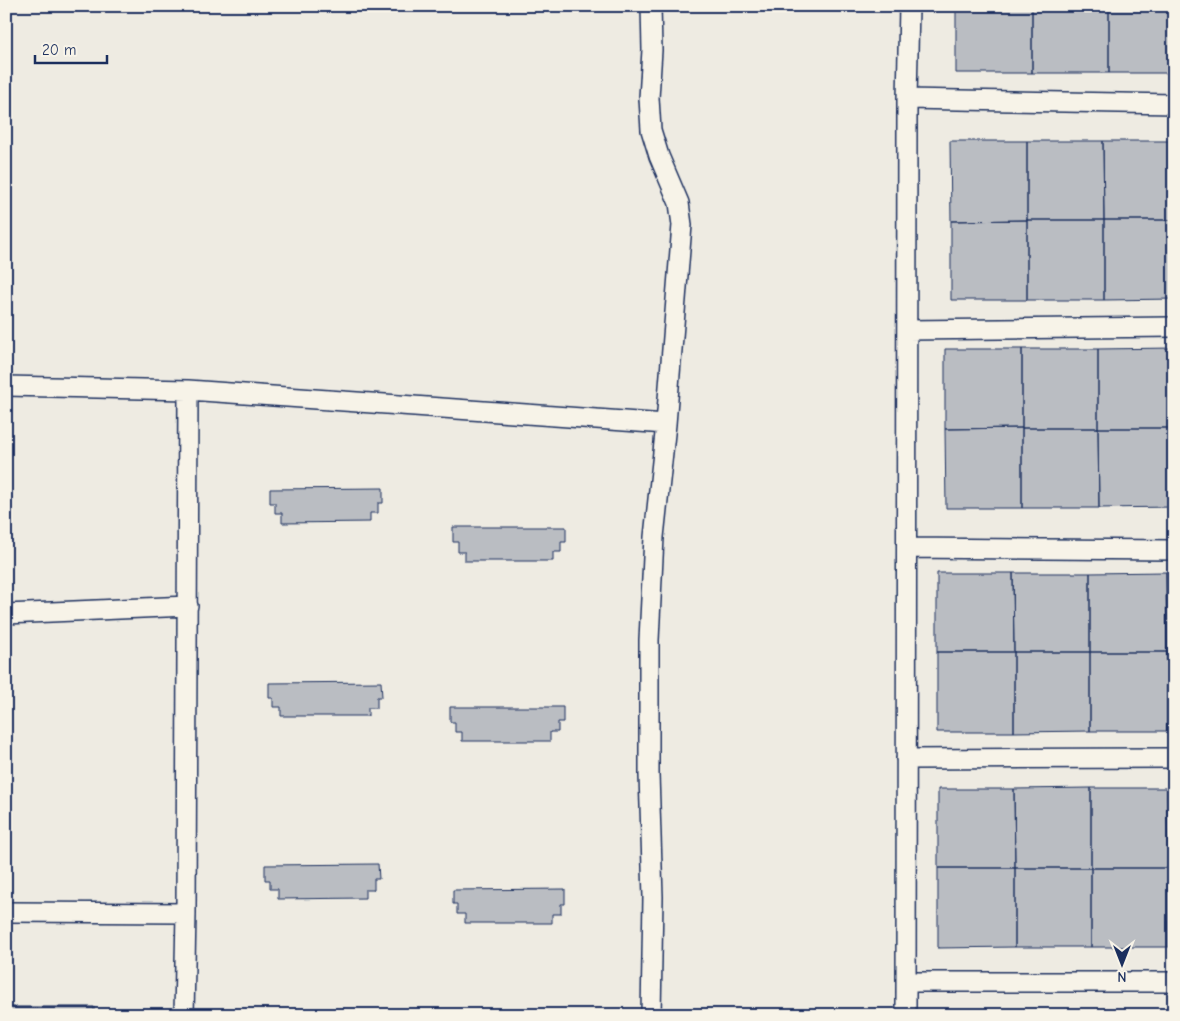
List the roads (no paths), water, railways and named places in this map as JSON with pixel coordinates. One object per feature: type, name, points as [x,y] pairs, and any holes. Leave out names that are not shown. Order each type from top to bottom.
[{"type":"street","points":[[651,6],[652,50],[649,98],[651,130],[659,156],[679,203],[682,225],[666,424],[654,537],[649,640],[649,776],[653,897],[651,1015]]},
{"type":"street","points":[[906,1015],[909,6]]},
{"type":"street","points":[[908,99],[1174,104]]},
{"type":"street","points":[[908,330],[1174,327]]},
{"type":"street","points":[[6,386],[188,390],[666,424]]},
{"type":"street","points":[[184,1015],[188,390]]},
{"type":"street","points":[[908,548],[1174,550]]},
{"type":"street","points":[[6,614],[188,606]]},
{"type":"street","points":[[906,758],[1174,758]]},
{"type":"street","points":[[6,912],[186,913]]},
{"type":"street","points":[[907,982],[1174,982]]}]
